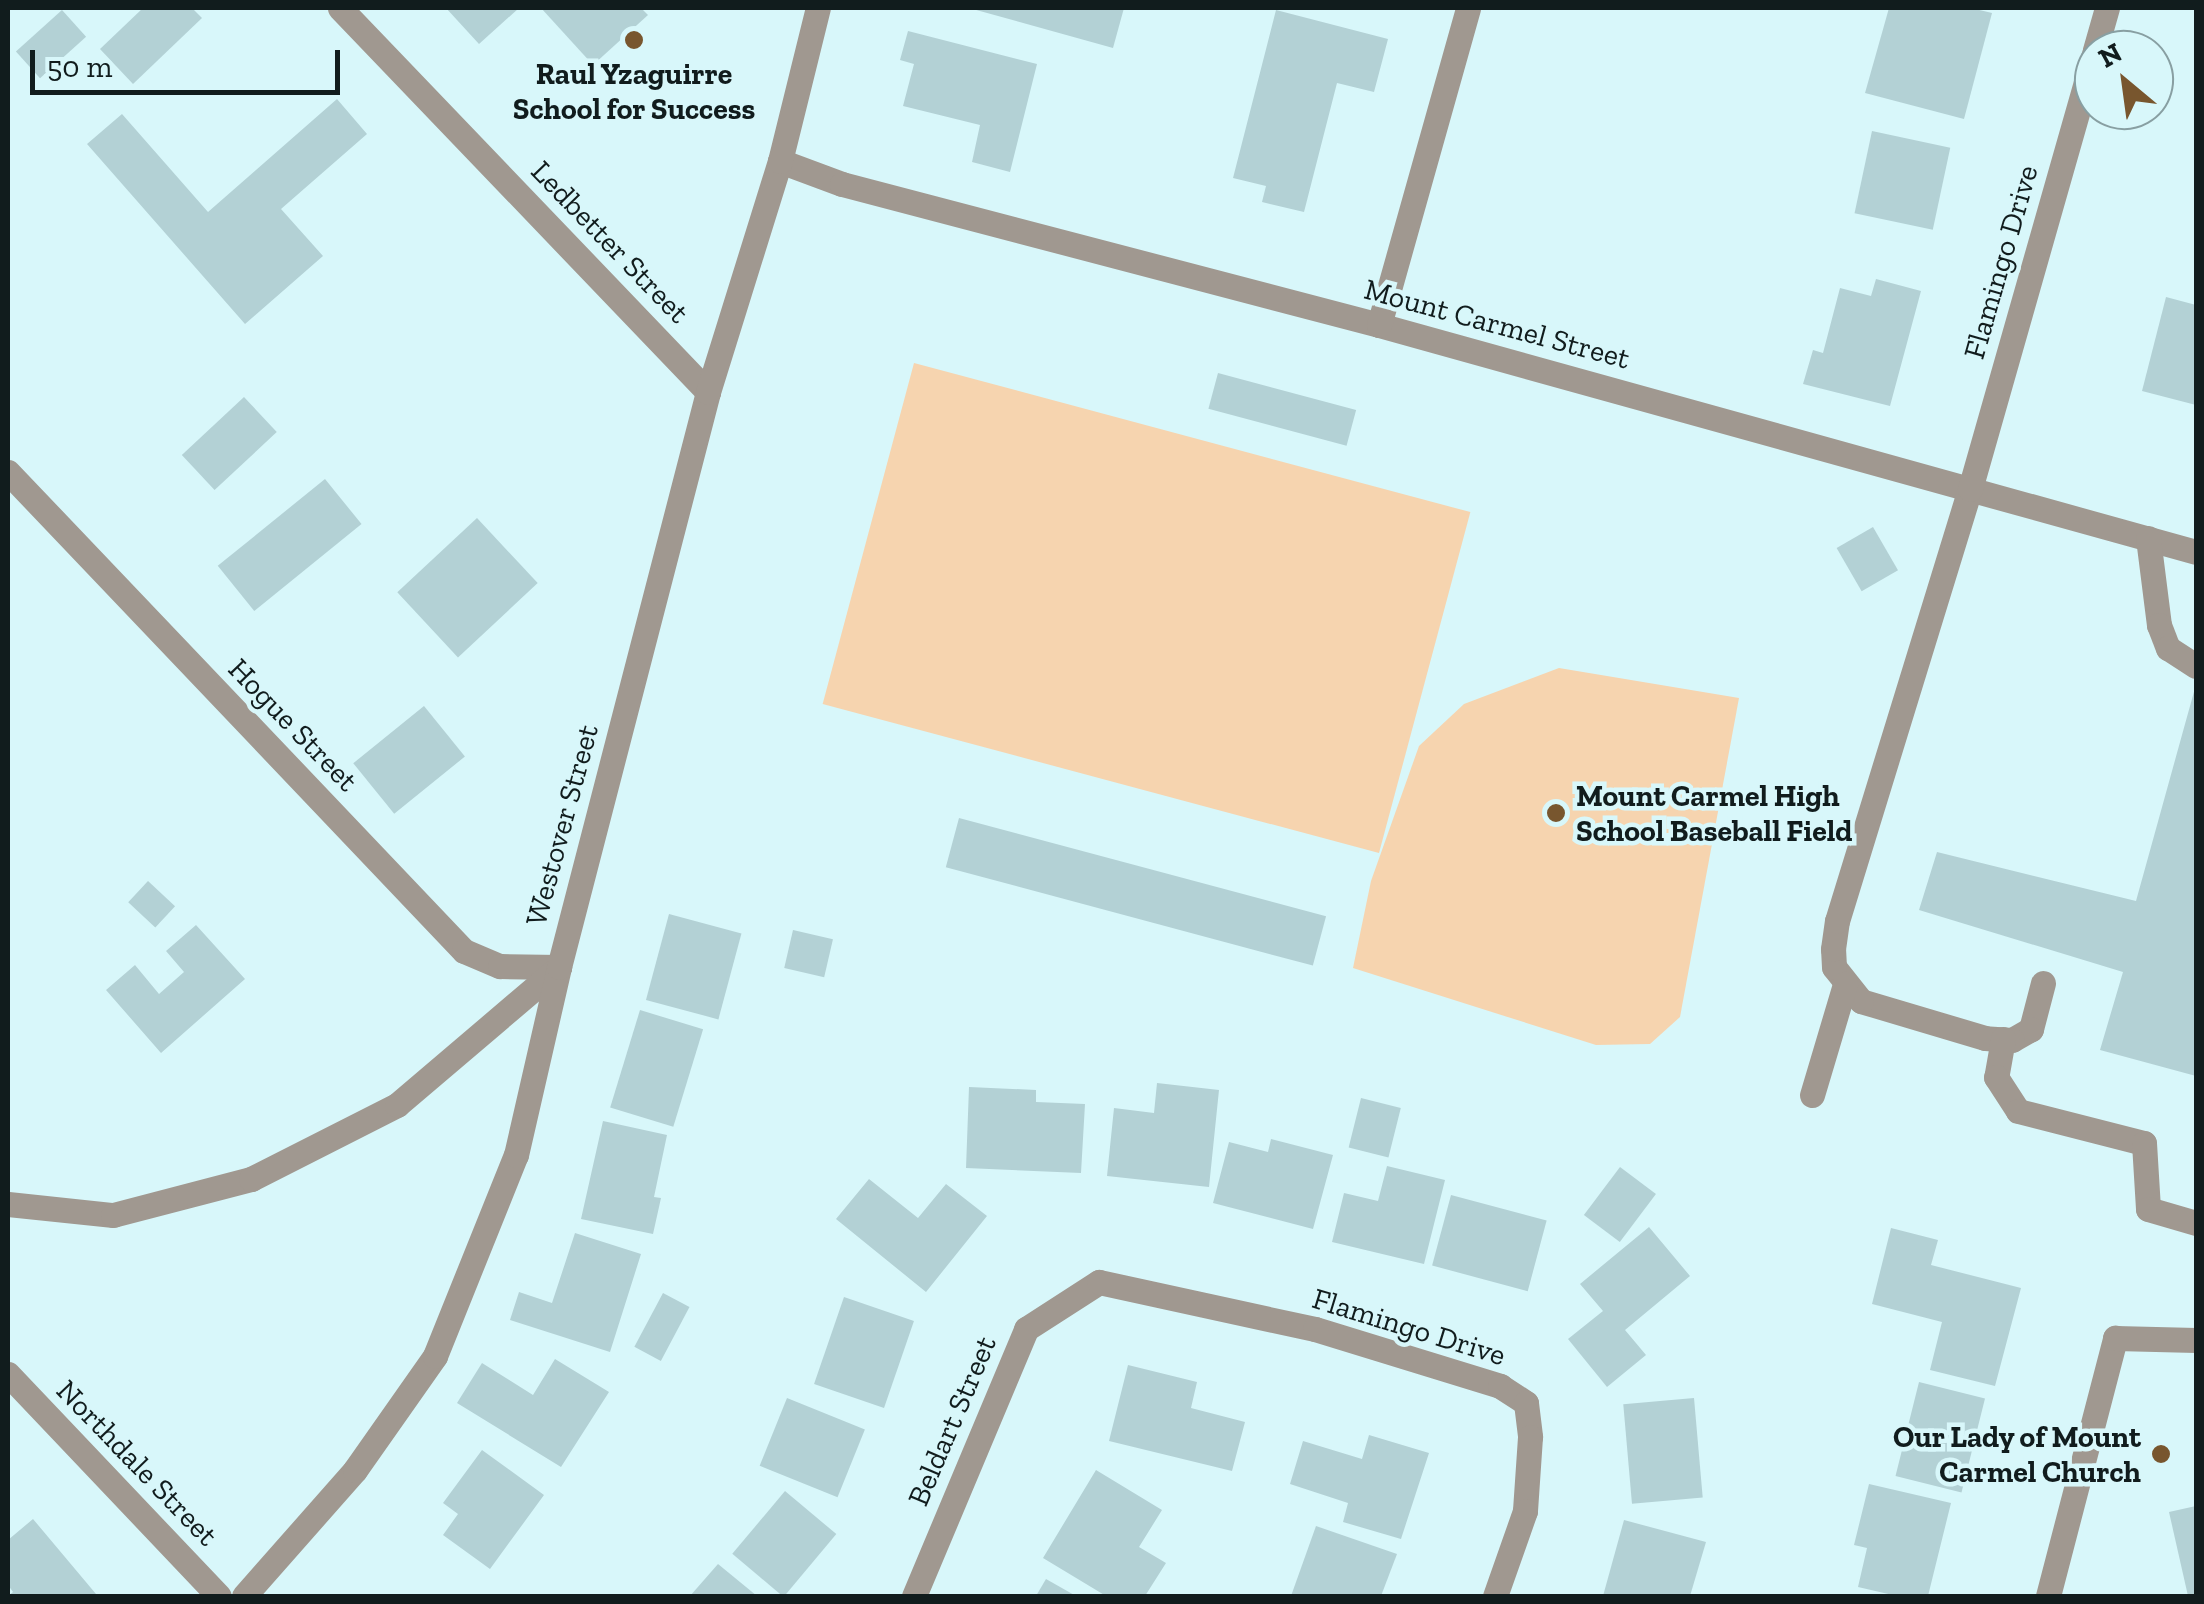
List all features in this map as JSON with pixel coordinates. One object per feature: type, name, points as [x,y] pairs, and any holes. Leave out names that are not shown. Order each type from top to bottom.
[{"type":"street","name":"Ledbetter Street","points":[[340,8],[708,392]]},
{"type":"street","name":"Westover Street","points":[[244,1596],[355,1470],[435,1356],[516,1155],[559,967],[708,392],[780,161],[818,8]]},
{"type":"street","points":[[1379,325],[1468,8]]},
{"type":"street","name":"Flamingo Drive","points":[[1845,984],[1834,966],[1837,921],[1970,489],[2074,122]]},
{"type":"street","name":"Mount Carmel Street","points":[[780,161],[842,184],[1379,325],[2196,552]]},
{"type":"street","name":"Hogue Street","points":[[8,472],[464,951],[500,966],[559,967]]},
{"type":"street","points":[[2148,538],[2159,625],[2168,648],[2185,663],[2196,666]]},
{"type":"street","points":[[8,1204],[113,1215],[251,1179],[397,1105],[559,967]]},
{"type":"street","points":[[1845,984],[1861,1001],[1985,1038],[2012,1040],[2031,1029],[2043,982]]},
{"type":"street","points":[[1812,1096],[1845,984]]},
{"type":"street","points":[[2003,1039],[1996,1077],[2018,1111],[2144,1142],[2148,1209],[2196,1223]]},
{"type":"street","name":"Beldart Street","points":[[914,1596],[1026,1329],[1099,1282],[1193,1303]]},
{"type":"street","name":"Flamingo Drive","points":[[1193,1303],[1315,1329],[1500,1386],[1526,1403],[1530,1437],[1525,1511],[1495,1596]]},
{"type":"street","points":[[2048,1596],[2115,1338],[2196,1340]]},
{"type":"street","name":"Northdale Street","points":[[8,1374],[219,1596]]},
{"type":"shaded area","points":[[914,363],[1470,512],[1379,853],[823,704]]},
{"type":"shaded area","name":"Mount Carmel High School Baseball Field","points":[[1559,668],[1739,698],[1680,1017],[1650,1044],[1596,1045],[1353,968],[1371,881],[1419,746],[1464,704]]},
{"type":"building","points":[[143,8],[192,8],[202,18],[133,84],[100,49]]},
{"type":"building","points":[[446,8],[519,8],[479,44]]},
{"type":"building","points":[[541,8],[641,8],[648,15],[593,65]]},
{"type":"building","points":[[969,8],[1124,8],[1113,48]]},
{"type":"building","points":[[1889,8],[1971,8],[1992,13],[1964,119],[1865,93]]},
{"type":"building","points":[[62,10],[86,37],[40,78],[16,51]]},
{"type":"building","points":[[1276,10],[1388,39],[1374,92],[1337,83],[1304,212],[1262,202],[1266,186],[1233,178]]},
{"type":"building","points":[[908,31],[1037,64],[1010,172],[972,162],[980,125],[903,106],[914,64],[900,60]]},
{"type":"building","points":[[337,99],[367,134],[281,209],[323,256],[245,324],[87,144],[122,114],[208,212]]},
{"type":"building","points":[[1872,131],[1950,148],[1933,230],[1855,213]]},
{"type":"building","points":[[1876,279],[1921,291],[1890,406],[1803,384],[1813,350],[1823,353],[1840,288],[1871,296]]},
{"type":"building","points":[[2166,297],[2196,305],[2196,405],[2142,391]]},
{"type":"building","points":[[1218,373],[1356,410],[1347,446],[1208,409]]},
{"type":"building","points":[[244,397],[277,432],[215,490],[182,455]]},
{"type":"building","points":[[325,479],[362,524],[254,611],[218,566]]},
{"type":"building","points":[[477,518],[538,583],[458,657],[397,592]]},
{"type":"building","points":[[1873,527],[1898,570],[1862,591],[1837,548]]},
{"type":"building","points":[[2195,688],[2196,1076],[2100,1050],[2123,972],[1919,910],[1937,852],[2136,901]]},
{"type":"building","points":[[424,706],[465,757],[394,814],[353,763]]},
{"type":"building","points":[[959,818],[1326,916],[1313,966],[946,867]]},
{"type":"building","points":[[148,881],[175,906],[155,927],[128,902]]},
{"type":"building","points":[[669,914],[741,933],[718,1019],[646,1000]]},
{"type":"building","points":[[196,925],[245,979],[161,1053],[106,990],[135,965],[159,994],[184,972],[166,951]]},
{"type":"building","points":[[793,930],[833,939],[824,977],[784,968]]},
{"type":"building","points":[[640,1010],[703,1029],[673,1127],[610,1108]]},
{"type":"building","points":[[1157,1083],[1219,1090],[1209,1187],[1107,1176],[1114,1108],[1154,1113]]},
{"type":"building","points":[[969,1087],[1036,1090],[1036,1102],[1085,1104],[1081,1173],[966,1168]]},
{"type":"building","points":[[1361,1098],[1401,1108],[1388,1157],[1349,1147]]},
{"type":"building","points":[[603,1121],[667,1135],[654,1197],[661,1198],[653,1234],[581,1219]]},
{"type":"building","points":[[1271,1139],[1333,1155],[1313,1229],[1213,1203],[1229,1142],[1268,1152]]},
{"type":"building","points":[[1387,1166],[1445,1180],[1424,1264],[1332,1242],[1344,1193],[1378,1201]]},
{"type":"building","points":[[1620,1167],[1656,1194],[1620,1242],[1584,1215]]},
{"type":"building","points":[[869,1179],[918,1218],[946,1184],[987,1216],[926,1292],[836,1219]]},
{"type":"building","points":[[1451,1195],[1547,1221],[1528,1291],[1432,1266]]},
{"type":"building","points":[[1649,1227],[1690,1276],[1625,1330],[1646,1355],[1607,1387],[1568,1339],[1603,1311],[1580,1284]]},
{"type":"building","points":[[1891,1228],[1938,1240],[1931,1265],[2021,1288],[1995,1386],[1930,1370],[1942,1322],[1872,1304]]},
{"type":"building","points":[[575,1233],[641,1254],[610,1352],[510,1320],[519,1292],[552,1303]]},
{"type":"building","points":[[663,1293],[689,1307],[661,1361],[634,1347]]},
{"type":"building","points":[[844,1297],[914,1321],[884,1408],[814,1384]]},
{"type":"building","points":[[555,1359],[609,1392],[561,1467],[457,1403],[482,1363],[533,1395]]},
{"type":"building","points":[[1128,1365],[1197,1382],[1191,1408],[1245,1422],[1232,1471],[1109,1441]]},
{"type":"building","points":[[1919,1382],[1985,1398],[1962,1493],[1896,1476]]},
{"type":"building","points":[[787,1398],[865,1429],[838,1497],[760,1466]]},
{"type":"building","points":[[1694,1398],[1703,1498],[1632,1504],[1623,1404]]},
{"type":"building","points":[[1369,1435],[1429,1453],[1401,1539],[1343,1522],[1348,1503],[1290,1484],[1303,1441],[1362,1459]]},
{"type":"building","points":[[482,1450],[544,1495],[490,1569],[443,1535],[458,1514],[443,1503]]},
{"type":"building","points":[[1096,1470],[1162,1510],[1139,1547],[1166,1563],[1145,1596],[1106,1596],[1043,1558]]},
{"type":"building","points":[[1869,1484],[1951,1503],[1928,1596],[1897,1596],[1858,1587],[1867,1548],[1854,1545]]},
{"type":"building","points":[[785,1491],[836,1534],[784,1596],[732,1554]]},
{"type":"building","points":[[2196,1506],[2196,1596],[2188,1596],[2169,1512]]},
{"type":"building","points":[[33,1519],[96,1594],[8,1596],[13,1592],[8,1585],[8,1540]]},
{"type":"building","points":[[1624,1520],[1706,1542],[1690,1596],[1603,1596]]},
{"type":"building","points":[[1316,1526],[1397,1554],[1381,1596],[1291,1596]]},
{"type":"building","points":[[718,1564],[757,1596],[690,1596]]},
{"type":"building","points":[[1046,1579],[1076,1596],[1036,1596]]},
{"type":"place","name":"Raul Yzaguirre School for Success","points":[[634,40]]},
{"type":"place","name":"Mount Carmel High School Baseball Field","points":[[1556,813]]},
{"type":"place","name":"Our Lady of Mount Carmel Church","points":[[2161,1454]]}]
